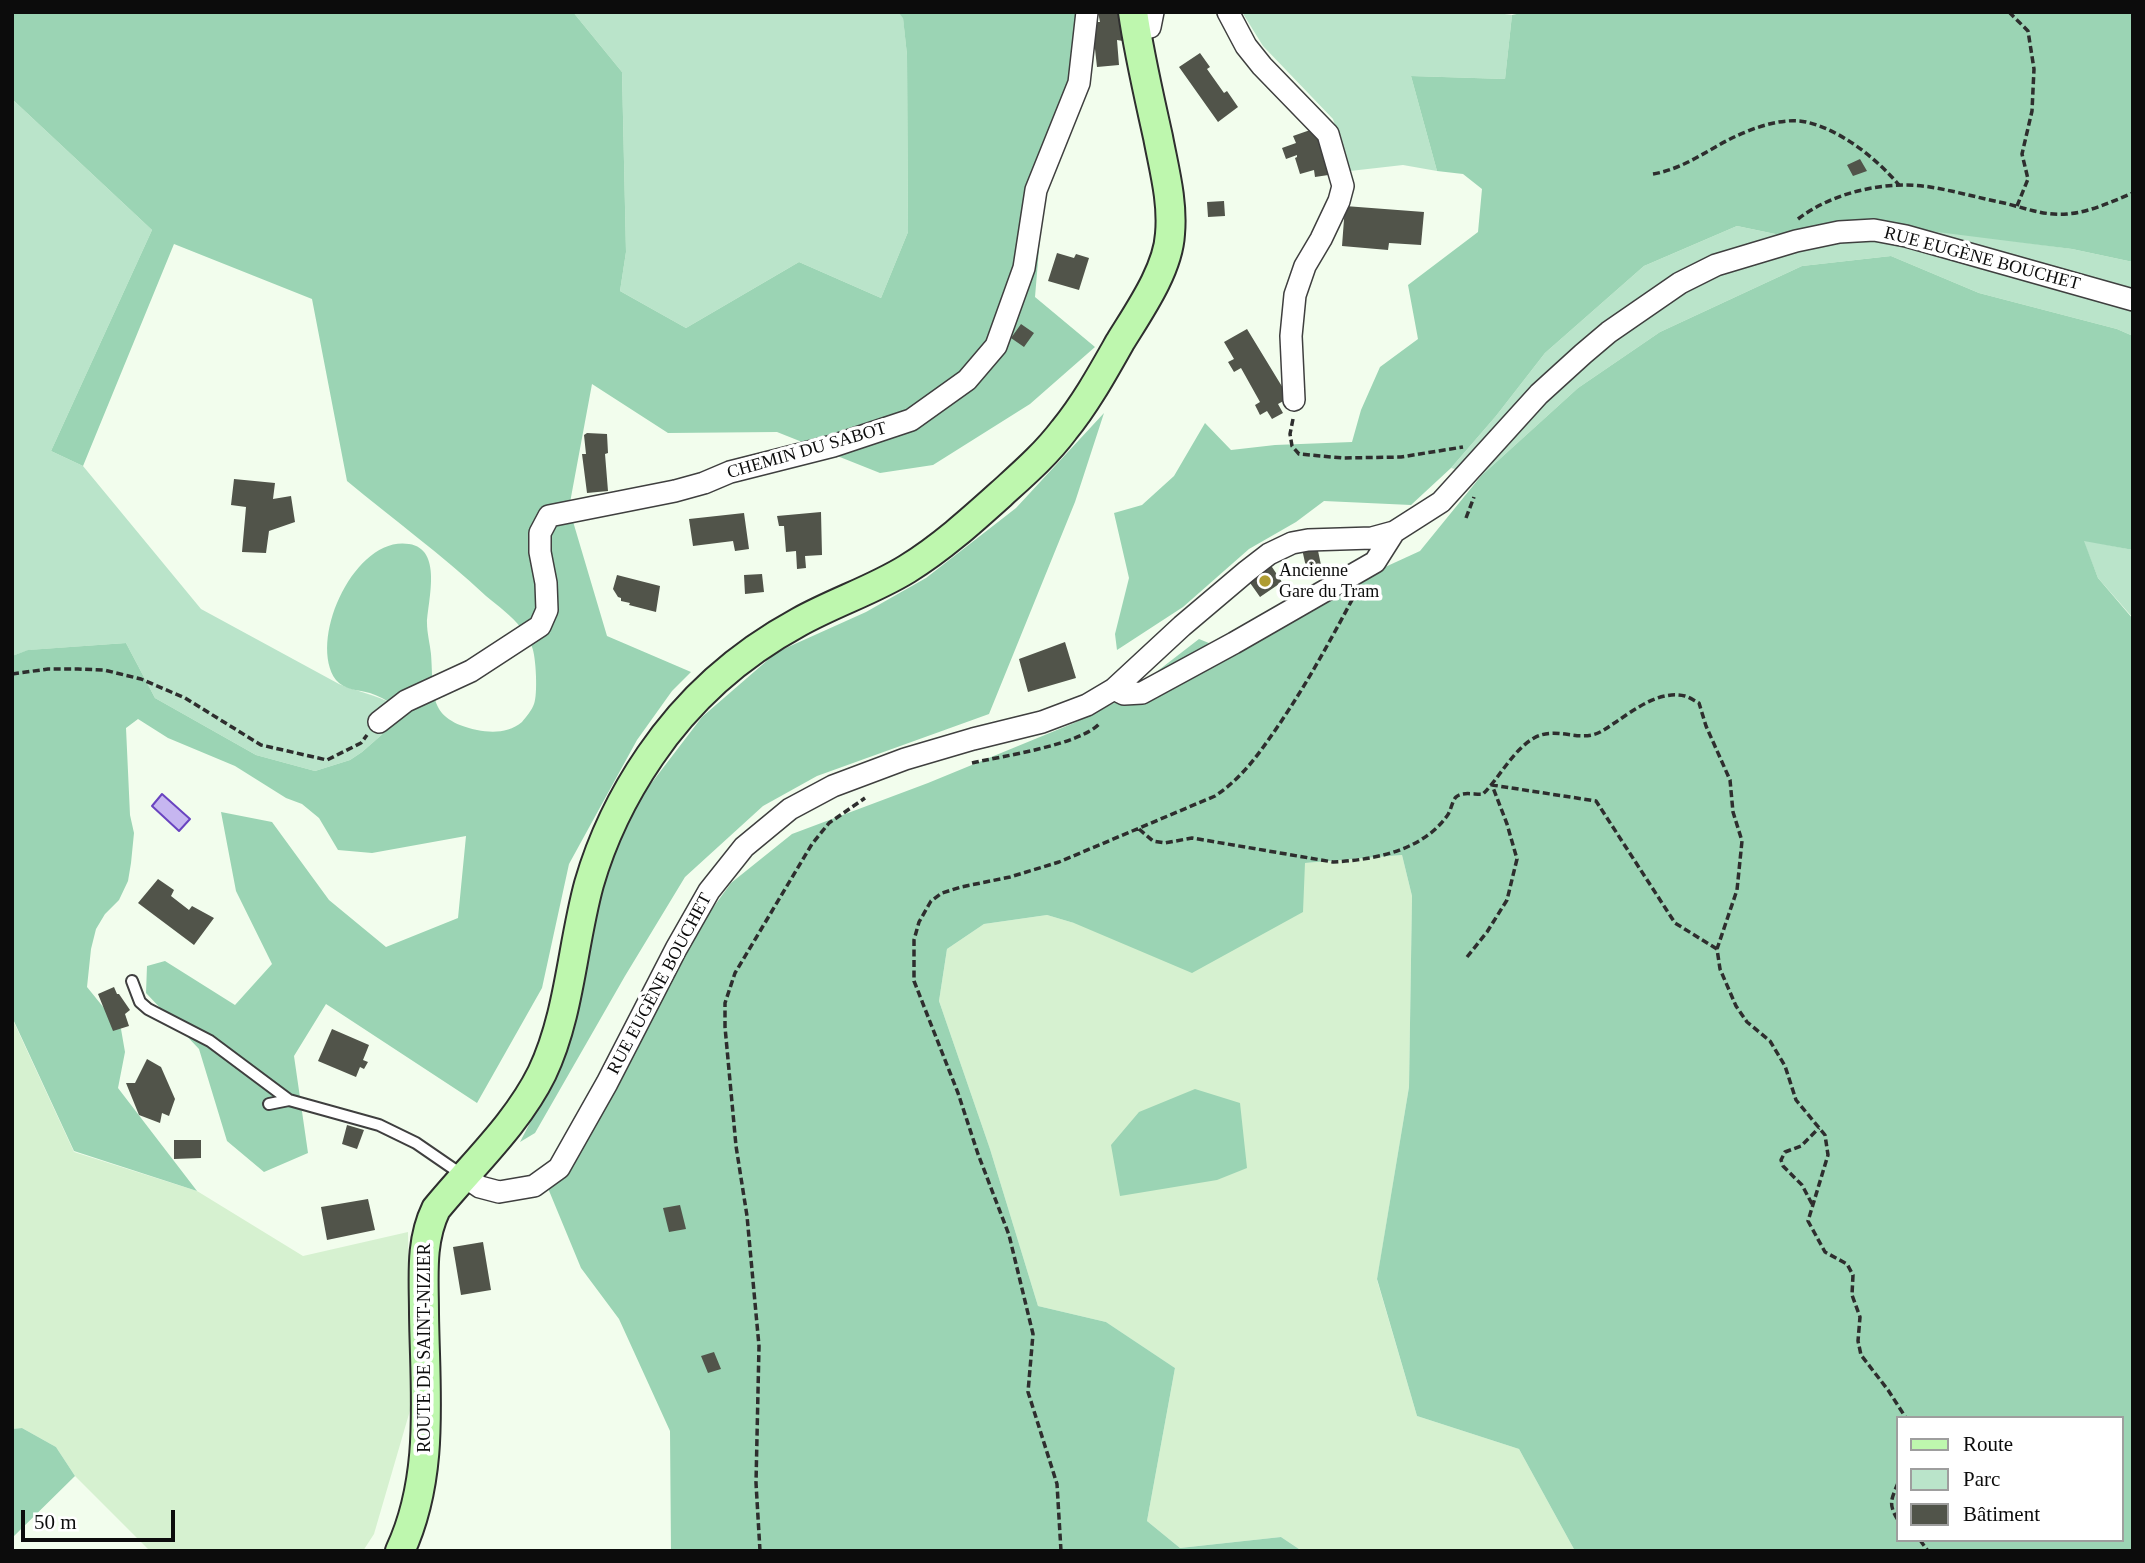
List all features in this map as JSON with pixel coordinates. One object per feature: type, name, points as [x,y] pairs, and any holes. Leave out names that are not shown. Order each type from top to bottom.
[{"type":"main road","name":"ROUTE DE SAINT-NIZIER","points":[[401,1551],[418,1505],[424,1471],[425,1242],[428,1224],[436,1209],[524,1105],[542,1072],[564,1006],[590,884],[601,850],[633,783],[669,729],[727,670],[798,622],[904,571],[968,524],[1042,455],[1066,429],[1104,370],[1143,304],[1167,255],[1171,219],[1167,180],[1141,18]]},
{"type":"street","name":"CHEMIN DU SABOT","points":[[379,722],[406,701],[471,671],[540,626],[547,610],[540,533],[549,516],[674,491],[730,472],[833,446],[911,420],[967,380],[996,346],[1016,294],[1024,268],[1036,190],[1079,83],[1087,12]]},
{"type":"street","points":[[1228,12],[1246,46],[1328,134],[1343,186],[1321,239],[1305,266],[1295,295],[1291,336],[1294,400]]},
{"type":"street","name":"RUE EUGÈNE BOUCHET","points":[[464,1176],[480,1187],[499,1192],[534,1186],[559,1168],[709,891],[744,847],[790,808],[833,786],[893,763],[1042,722],[1087,705],[1114,689],[1182,626],[1269,554],[1292,543],[1308,540],[1348,540],[1394,532],[1441,502],[1539,394],[1609,332],[1680,283],[1716,265],[1748,255],[1839,232],[1874,230],[1906,236],[2133,300]]},
{"type":"street","points":[[1114,689],[1124,694],[1142,694],[1376,562],[1394,532]]},
{"type":"lane","points":[[132,981],[140,1003],[210,1041],[289,1100],[379,1125],[416,1143],[464,1176]]},
{"type":"lane","points":[[269,1104],[289,1100]]},
{"type":"path","points":[[2009,12],[2028,31],[2034,69],[2032,111],[2022,154],[2028,179],[2017,206]]},
{"type":"path","points":[[1653,174],[1670,171],[1756,128],[1783,122],[1804,122],[1842,138],[1868,155],[1899,185]]},
{"type":"path","points":[[1790,226],[1810,211],[1842,197],[1899,185],[1929,187],[2041,213],[2066,214],[2088,210],[2133,193]]},
{"type":"path","points":[[1294,400],[1290,434],[1292,446],[1299,454],[1343,458],[1401,457],[1497,443]]},
{"type":"path","points":[[1061,1551],[1056,1484],[1028,1392],[1033,1334],[1012,1247],[958,1093],[914,981],[914,940],[919,922],[931,901],[942,893],[1047,866],[1215,796],[1234,783],[1255,759],[1299,696],[1363,583],[1366,568]]},
{"type":"path","points":[[12,674],[78,668],[104,670],[141,678],[185,698],[261,745],[327,760],[361,743],[379,722]]},
{"type":"path","points":[[969,763],[1062,742],[1094,730],[1106,716],[1114,689]]},
{"type":"path","points":[[1139,828],[1153,841],[1165,843],[1192,838],[1316,860],[1353,861],[1392,852],[1419,840],[1448,816],[1455,797],[1460,794],[1483,794],[1534,738],[1564,732],[1579,736],[1599,733],[1648,701],[1665,697],[1685,696],[1699,703],[1730,780],[1733,812],[1742,841],[1737,890],[1717,949],[1720,969],[1736,1006],[1747,1022],[1770,1041],[1785,1066],[1796,1100],[1825,1135],[1828,1155],[1808,1221],[1825,1252],[1847,1265],[1853,1275],[1852,1295],[1860,1317],[1858,1341],[1861,1355],[1905,1416]]},
{"type":"path","points":[[1492,785],[1596,802],[1675,923],[1717,949]]},
{"type":"path","points":[[1467,957],[1507,900],[1517,859],[1492,785]]},
{"type":"path","points":[[760,1551],[756,1483],[760,1346],[747,1216],[736,1146],[725,1003],[735,973],[812,844],[828,823],[866,797]]},
{"type":"path","points":[[1812,1204],[1802,1185],[1783,1166],[1781,1160],[1785,1152],[1801,1146],[1819,1128]]},
{"type":"path","points":[[1896,1488],[1891,1500],[1896,1517]]},
{"type":"green space","points":[[12,12],[573,12],[622,72],[626,252],[620,291],[686,328],[799,262],[881,298],[908,232],[907,55],[903,18],[898,12],[1081,12],[1076,52],[1044,189],[1035,297],[1095,347],[1030,404],[933,465],[880,473],[777,432],[668,433],[592,384],[569,508],[607,636],[691,672],[672,691],[637,740],[569,864],[542,988],[477,1103],[326,1004],[294,1056],[308,1153],[264,1172],[227,1141],[199,1049],[146,993],[147,966],[165,961],[235,1005],[272,964],[236,891],[221,812],[272,822],[329,900],[386,947],[458,918],[466,836],[372,853],[338,850],[319,818],[302,804],[286,798],[235,766],[168,738],[138,719],[126,728],[130,815],[134,833],[131,863],[128,881],[119,900],[105,914],[96,929],[87,987],[121,1029],[125,1052],[118,1088],[197,1191],[74,1151],[12,1017],[12,656],[28,650],[126,643],[155,698],[256,755],[315,771],[350,760],[362,752],[386,731],[394,717],[394,705],[373,694],[347,688],[336,680],[329,662],[328,641],[332,617],[341,594],[371,556],[389,546],[409,544],[420,548],[430,565],[431,589],[427,623],[434,693],[441,712],[449,719],[489,732],[517,726],[529,713],[535,699],[535,658],[527,637],[509,615],[347,481],[312,299],[174,244],[83,466],[51,451],[152,230],[12,99]]},
{"type":"green space","points":[[573,12],[898,12],[903,17],[907,55],[908,232],[881,298],[799,262],[686,328],[620,291],[626,252],[622,72]]},
{"type":"green space","points":[[1242,12],[1490,12],[1512,15],[1505,79],[1411,76],[1437,171],[1403,165],[1350,171],[1333,119],[1263,46]]},
{"type":"green space","points":[[1526,12],[2133,12],[2133,262],[2072,249],[1868,221],[1785,236],[1737,226],[1644,266],[1545,353],[1451,468],[1411,505],[1324,501],[1296,522],[1249,549],[1183,607],[1117,650],[1115,634],[1129,578],[1114,513],[1142,505],[1174,476],[1205,423],[1231,450],[1352,442],[1361,410],[1380,367],[1418,339],[1408,285],[1478,232],[1482,189],[1463,174],[1437,171],[1411,76],[1505,79],[1512,15]]},
{"type":"green space","points":[[12,99],[152,230],[51,451],[83,466],[201,609],[339,684],[394,705],[394,717],[386,731],[350,760],[315,771],[256,755],[155,698],[126,643],[29,650],[12,656]]},
{"type":"green space","points":[[1868,221],[2072,249],[2133,262],[2133,336],[2117,329],[1979,293],[1891,256],[1802,266],[1660,332],[1578,388],[1481,476],[1451,468],[1545,353],[1644,266],[1737,226],[1785,236]]},
{"type":"green space","points":[[1891,256],[1979,293],[2117,329],[2133,336],[2133,550],[2084,541],[2098,578],[2133,619],[2133,1551],[1575,1551],[1519,1449],[1417,1416],[1377,1279],[1409,1087],[1412,896],[1402,855],[1305,863],[1303,912],[1192,973],[1074,923],[1047,915],[984,924],[947,949],[939,1001],[990,1149],[1038,1306],[1106,1322],[1175,1368],[1147,1521],[1180,1548],[1281,1537],[1302,1551],[671,1551],[670,1431],[619,1319],[581,1268],[545,1181],[666,972],[731,883],[792,834],[928,783],[1074,723],[1120,700],[1199,639],[1231,652],[1359,579],[1420,551],[1481,476],[1578,388],[1660,332],[1802,266]]},
{"type":"green space","points":[[1104,413],[1075,502],[989,714],[817,776],[763,806],[685,877],[535,1133],[520,1142],[560,1065],[599,880],[640,798],[702,717],[777,652],[866,612],[926,578],[1016,508]]},
{"type":"green space","points":[[2083,540],[2133,550],[2133,618],[2098,578]]},
{"type":"green space","points":[[1402,855],[1412,896],[1409,1087],[1377,1280],[1417,1416],[1519,1449],[1575,1551],[1302,1551],[1281,1537],[1180,1548],[1147,1521],[1175,1368],[1106,1322],[1038,1306],[990,1149],[939,1001],[947,949],[984,924],[1047,915],[1074,923],[1305,863]]},
{"type":"green space","points":[[12,1018],[74,1152],[197,1191],[303,1256],[408,1232],[411,1407],[374,1534],[363,1551],[150,1551],[75,1476],[56,1447],[22,1428],[12,1429]]},
{"type":"green space","points":[[1195,1089],[1240,1103],[1247,1168],[1217,1180],[1120,1196],[1111,1145],[1139,1112]]},
{"type":"green space","points":[[22,1428],[56,1447],[75,1476],[12,1538],[12,1429]]},
{"type":"shaded area","points":[[162,794],[190,819],[179,831],[152,806]]},
{"type":"building","points":[[1098,12],[1120,12],[1123,41],[1117,40],[1119,65],[1097,67],[1092,22],[1100,22]]},
{"type":"building","points":[[1200,53],[1210,67],[1207,69],[1238,107],[1218,122],[1179,67]]},
{"type":"building","points":[[1313,129],[1315,137],[1321,135],[1335,174],[1315,177],[1314,170],[1300,174],[1295,158],[1297,155],[1286,159],[1282,148],[1296,143],[1293,136]]},
{"type":"building","points":[[1860,159],[1867,171],[1853,176],[1847,165]]},
{"type":"building","points":[[1224,201],[1225,216],[1208,217],[1207,202]]},
{"type":"building","points":[[1345,206],[1424,212],[1421,245],[1389,243],[1388,250],[1342,246]]},
{"type":"building","points":[[1057,253],[1074,258],[1076,254],[1089,258],[1079,290],[1048,281]]},
{"type":"building","points":[[1021,324],[1034,333],[1024,347],[1011,338]]},
{"type":"building","points":[[1247,329],[1289,398],[1278,404],[1283,413],[1272,419],[1267,411],[1260,415],[1255,405],[1260,402],[1241,368],[1234,372],[1228,362],[1234,359],[1224,342]]},
{"type":"building","points":[[607,434],[608,453],[605,454],[608,491],[587,493],[582,454],[586,454],[584,435]]},
{"type":"building","points":[[234,479],[275,483],[273,499],[291,496],[295,522],[269,531],[266,553],[242,552],[246,507],[231,505]]},
{"type":"building","points":[[821,512],[822,555],[805,556],[806,568],[797,569],[796,551],[786,552],[784,526],[779,526],[777,516]]},
{"type":"building","points":[[744,513],[749,549],[735,551],[733,541],[693,546],[689,519]]},
{"type":"building","points":[[1317,546],[1321,565],[1306,567],[1302,549]]},
{"type":"building","name":"Ancienne Gare du Tram","points":[[1270,564],[1282,582],[1260,597],[1248,580]]},
{"type":"building","points":[[762,574],[764,592],[745,594],[744,575]]},
{"type":"building","points":[[617,575],[660,586],[656,612],[621,601],[613,589]]},
{"type":"building","points":[[1065,642],[1076,678],[1028,692],[1019,659]]},
{"type":"building","points":[[158,879],[174,890],[171,896],[189,910],[192,906],[214,918],[194,945],[138,903]]},
{"type":"building","points":[[114,987],[130,1010],[125,1014],[129,1026],[113,1031],[98,994]]},
{"type":"building","points":[[332,1029],[369,1045],[363,1060],[368,1062],[364,1069],[360,1067],[356,1077],[318,1061]]},
{"type":"building","points":[[147,1059],[161,1067],[175,1099],[169,1116],[162,1113],[160,1123],[139,1115],[126,1083],[135,1083]]},
{"type":"building","points":[[347,1125],[364,1130],[357,1149],[342,1144]]},
{"type":"building","points":[[174,1140],[201,1140],[201,1158],[174,1159]]},
{"type":"building","points":[[368,1199],[375,1230],[327,1240],[321,1207]]},
{"type":"building","points":[[680,1205],[686,1229],[669,1232],[663,1208]]},
{"type":"building","points":[[483,1242],[491,1290],[461,1295],[453,1247]]},
{"type":"building","points":[[714,1352],[721,1369],[708,1373],[701,1356]]},
{"type":"place","name":"Ancienne Gare du Tram","points":[[1265,581]]}]
